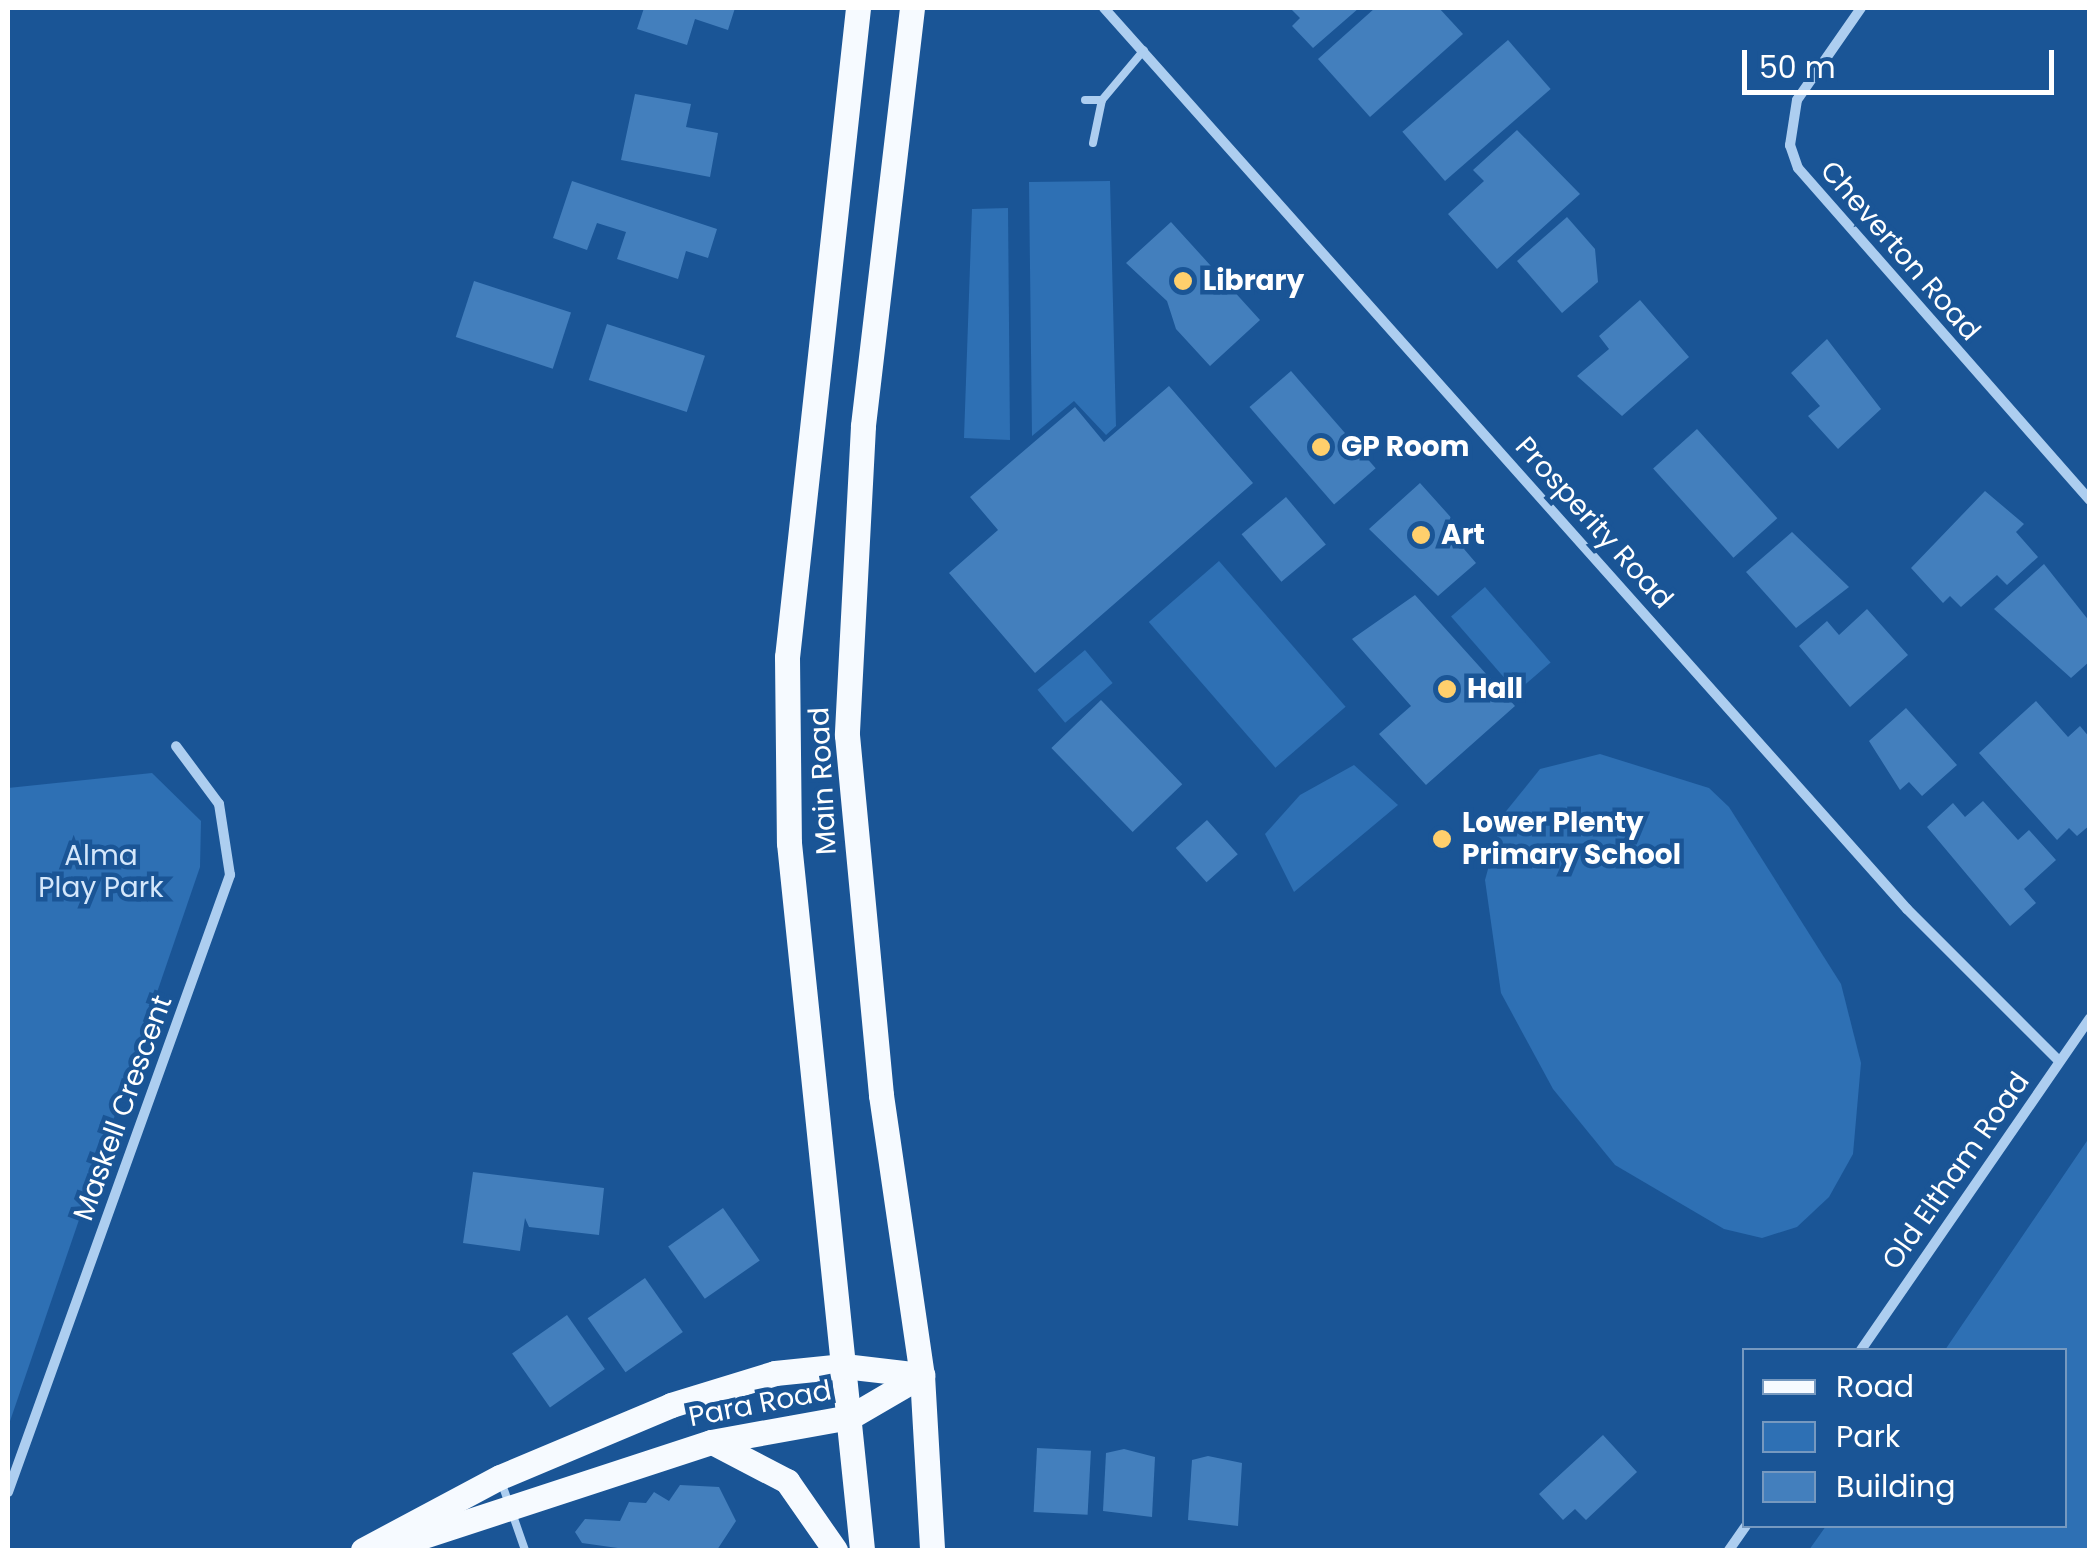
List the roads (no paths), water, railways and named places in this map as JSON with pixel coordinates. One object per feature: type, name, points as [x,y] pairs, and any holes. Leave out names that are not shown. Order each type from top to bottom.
[{"type":"main road","name":"Main Road","points":[[858,8],[787,657],[788,843],[862,1550]]},
{"type":"main road","name":"Main Road","points":[[912,8],[863,426],[847,736],[881,1095],[922,1375],[932,1550]]},
{"type":"main road","name":"Para Road","points":[[363,1550],[500,1477],[671,1405],[775,1373],[844,1366],[922,1375]]},
{"type":"main road","name":"Para Road","points":[[378,1550],[510,1512],[711,1442],[850,1417],[922,1375]]},
{"type":"main road","points":[[711,1442],[787,1481],[836,1550]]},
{"type":"street","name":"Prosperity Road","points":[[1104,8],[1907,909],[2058,1061]]},
{"type":"street","name":"Cheverton Road","points":[[1861,8],[1797,100],[1790,145],[1798,168],[2090,500]]},
{"type":"street","name":"Maskell Crescent","points":[[8,1492],[230,876],[218,804],[176,746]]},
{"type":"street","name":"Old Eltham Road","points":[[1862,1348],[2090,1018]]},
{"type":"street","points":[[1729,1550],[1745,1528]]},
{"type":"lane","points":[[1093,143],[1102,100],[1144,50]]},
{"type":"lane","points":[[1085,100],[1102,100]]},
{"type":"lane","points":[[500,1477],[525,1550]]},
{"type":"place","name":"Library","points":[[1183,281]]},
{"type":"place","name":"GP Room","points":[[1321,447]]},
{"type":"place","name":"Art","points":[[1421,535]]},
{"type":"place","name":"Hall","points":[[1447,689]]},
{"type":"place","name":"Lower Plenty Primary School","points":[[1442,839]]},
{"type":"park label","name":"Alma Play Park","points":[[101,872]]}]
